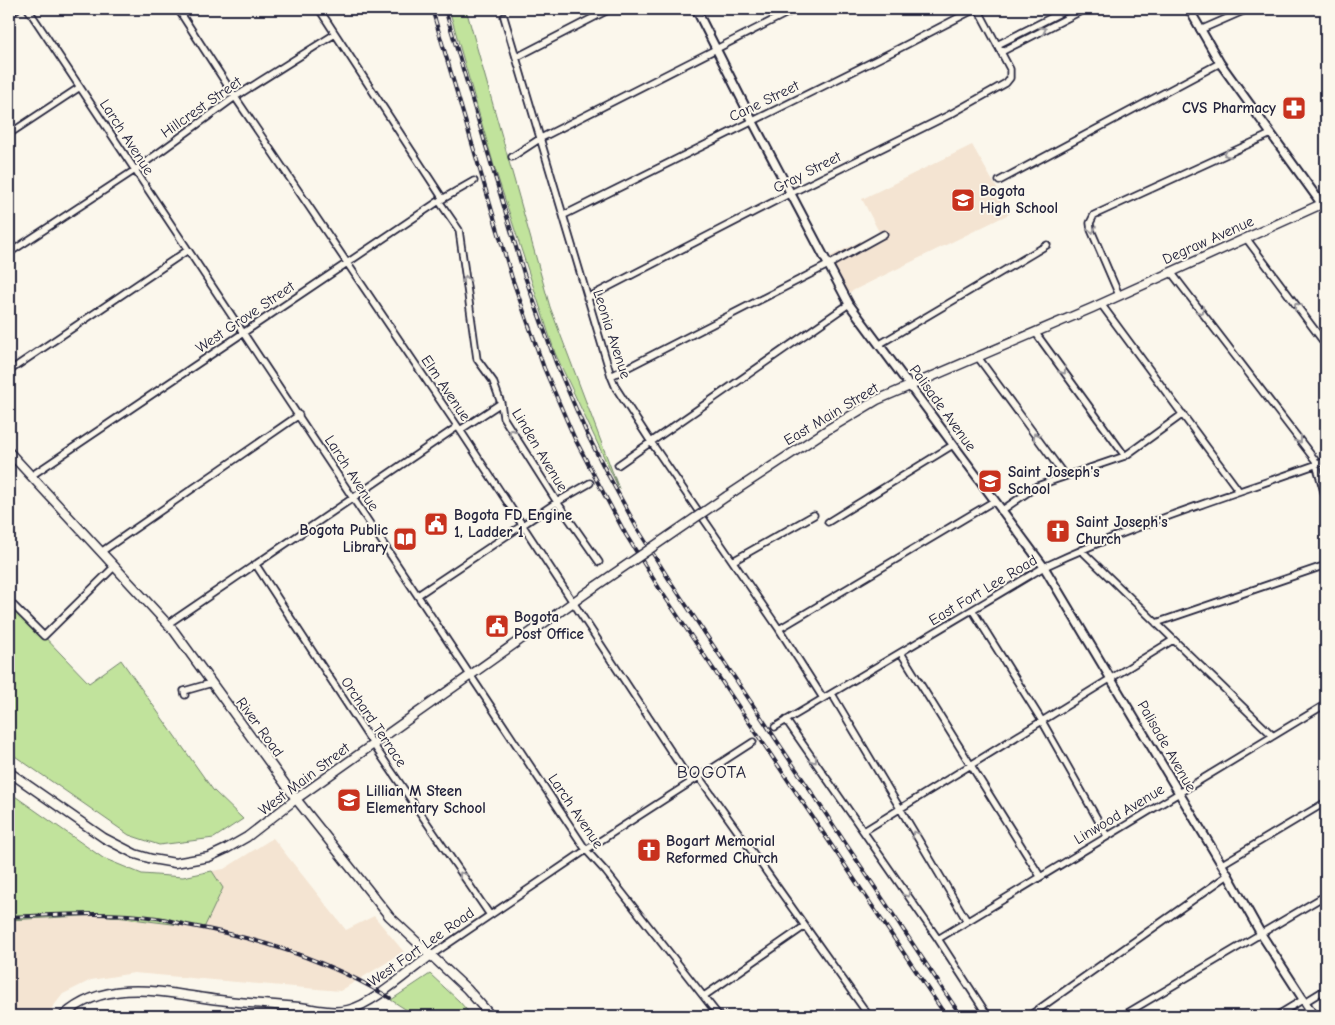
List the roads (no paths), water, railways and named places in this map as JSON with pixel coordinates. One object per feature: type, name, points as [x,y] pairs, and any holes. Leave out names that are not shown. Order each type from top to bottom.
[{"type":"main road","name":"Degraw Avenue","points":[[1101,304],[1246,238],[1325,206]]},
{"type":"main road","name":"East Main Street","points":[[596,586],[727,496],[853,413],[877,400],[977,356],[1101,304]]},
{"type":"main road","name":"River Road","points":[[9,452],[168,624],[296,799],[389,916],[467,989],[492,1016]]},
{"type":"main road","name":"West Main Street","points":[[9,772],[119,847],[152,859],[170,862],[202,858],[226,849],[264,826],[296,799],[596,586]]},
{"type":"main road","name":"West Fort Lee Road","points":[[63,1016],[77,1005],[97,995],[124,990],[147,990],[229,1001],[338,1012],[360,1006],[430,956]]},
{"type":"street","points":[[9,14],[17,9]]},
{"type":"street","name":"Larch Avenue","points":[[28,9],[586,850],[606,872],[719,1016]]},
{"type":"street","name":"Elm Avenue","points":[[178,9],[235,97],[459,429],[691,782]]},
{"type":"street","name":"Linden Avenue","points":[[319,9],[376,94],[460,230],[477,359],[494,382],[501,403],[503,418],[598,562]]},
{"type":"street","points":[[516,57],[610,9]]},
{"type":"street","name":"Palisade Avenue","points":[[696,9],[849,304],[1044,567],[1222,864],[1261,934],[1314,1016]]},
{"type":"street","points":[[512,157],[540,138],[795,9]]},
{"type":"street","name":"Gray Street","points":[[587,298],[948,115],[1006,83],[1010,78],[1010,69],[976,9]]},
{"type":"street","name":"Cane Street","points":[[564,215],[976,9]]},
{"type":"street","points":[[997,45],[1068,9]]},
{"type":"street","points":[[1001,52],[1085,9]]},
{"type":"street","points":[[1189,9],[1220,63],[1325,206]]},
{"type":"street","points":[[1200,30],[1248,9]]},
{"type":"street","name":"Leonia Avenue","points":[[504,17],[587,298],[616,388],[779,629],[823,698]]},
{"type":"street","name":"Hillcrest Street","points":[[9,253],[135,170],[235,97],[335,34]]},
{"type":"street","points":[[999,181],[1220,63]]},
{"type":"street","points":[[9,134],[80,88]]},
{"type":"street","points":[[1119,295],[1090,230],[1090,223],[1094,215],[1271,134]]},
{"type":"street","name":"West Grove Street","points":[[31,476],[441,200],[474,181]]},
{"type":"street","points":[[611,376],[828,265],[884,234]]},
{"type":"street","points":[[1246,238],[1326,345]]},
{"type":"street","points":[[880,344],[1047,245]]},
{"type":"street","points":[[9,371],[188,250]]},
{"type":"street","points":[[1171,272],[1315,460],[1326,499]]},
{"type":"street","points":[[618,465],[849,304]]},
{"type":"street","points":[[1101,304],[1239,491]]},
{"type":"street","points":[[1034,332],[1125,456]]},
{"type":"street","points":[[977,356],[1065,476]]},
{"type":"street","points":[[168,624],[256,566],[353,497],[501,403]]},
{"type":"street","points":[[1002,511],[1037,486],[1125,456],[1183,414]]},
{"type":"street","points":[[102,552],[299,415]]},
{"type":"street","points":[[828,522],[953,445]]},
{"type":"street","name":"East Fort Lee Road","points":[[823,698],[1044,567],[1081,550],[1239,491],[1326,461]]},
{"type":"street","points":[[418,596],[557,502],[590,483]]},
{"type":"street","points":[[779,629],[994,501]]},
{"type":"street","points":[[733,561],[814,515]]},
{"type":"street","points":[[1081,550],[1273,736]]},
{"type":"street","points":[[1156,623],[1326,565]]},
{"type":"street","points":[[9,601],[44,636],[115,566]]},
{"type":"street","name":"Orchard Terrace","points":[[256,566],[373,744],[490,915]]},
{"type":"street","points":[[972,611],[1042,721],[1107,836]]},
{"type":"street","points":[[864,831],[1173,640]]},
{"type":"street","points":[[901,653],[1040,876]]},
{"type":"street","points":[[185,695],[184,691],[212,683]]},
{"type":"street","points":[[832,694],[967,921]]},
{"type":"street","points":[[775,728],[823,698]]},
{"type":"street","name":"Linwood Avenue","points":[[938,939],[1326,704]]},
{"type":"street","points":[[786,720],[938,939],[988,1016]]},
{"type":"street","name":"West Fort Lee Road","points":[[430,956],[586,850],[752,742]]},
{"type":"street","points":[[699,777],[869,1016]]},
{"type":"street","points":[[1222,864],[1326,802]]},
{"type":"street","points":[[1029,1016],[1228,875]]},
{"type":"street","points":[[1122,1016],[1326,895]]},
{"type":"street","points":[[704,996],[805,926]]},
{"type":"street","points":[[1276,1016],[1326,989]]},
{"type":"railway","points":[[432,9],[512,278],[544,368],[574,437],[626,535],[659,588],[946,1016]]},
{"type":"railway","points":[[445,9],[524,274],[556,363],[586,432],[607,473],[637,528],[670,581],[961,1016]]},
{"type":"railway","points":[[9,917],[102,914],[164,919],[214,930],[292,952],[342,972],[390,998]]},
{"type":"place","name":"CVS Pharmacy","points":[[1294,108]]},
{"type":"place","name":"Bogota High School","points":[[963,200]]},
{"type":"place","name":"Saint Joseph's School","points":[[990,481]]},
{"type":"place","name":"Bogota FD Engine 1, Ladder 1","points":[[436,524]]},
{"type":"place","name":"Saint Joseph's Church","points":[[1058,531]]},
{"type":"place","name":"Bogota Public Library","points":[[405,539]]},
{"type":"place","name":"Bogota Post Office","points":[[497,626]]},
{"type":"place","name":"Lillian M Steen Elementary School","points":[[349,800]]},
{"type":"place","name":"Bogart Memorial Reformed Church","points":[[649,850]]},
{"type":"district","name":"BOGOTA","points":[[712,772]]}]
